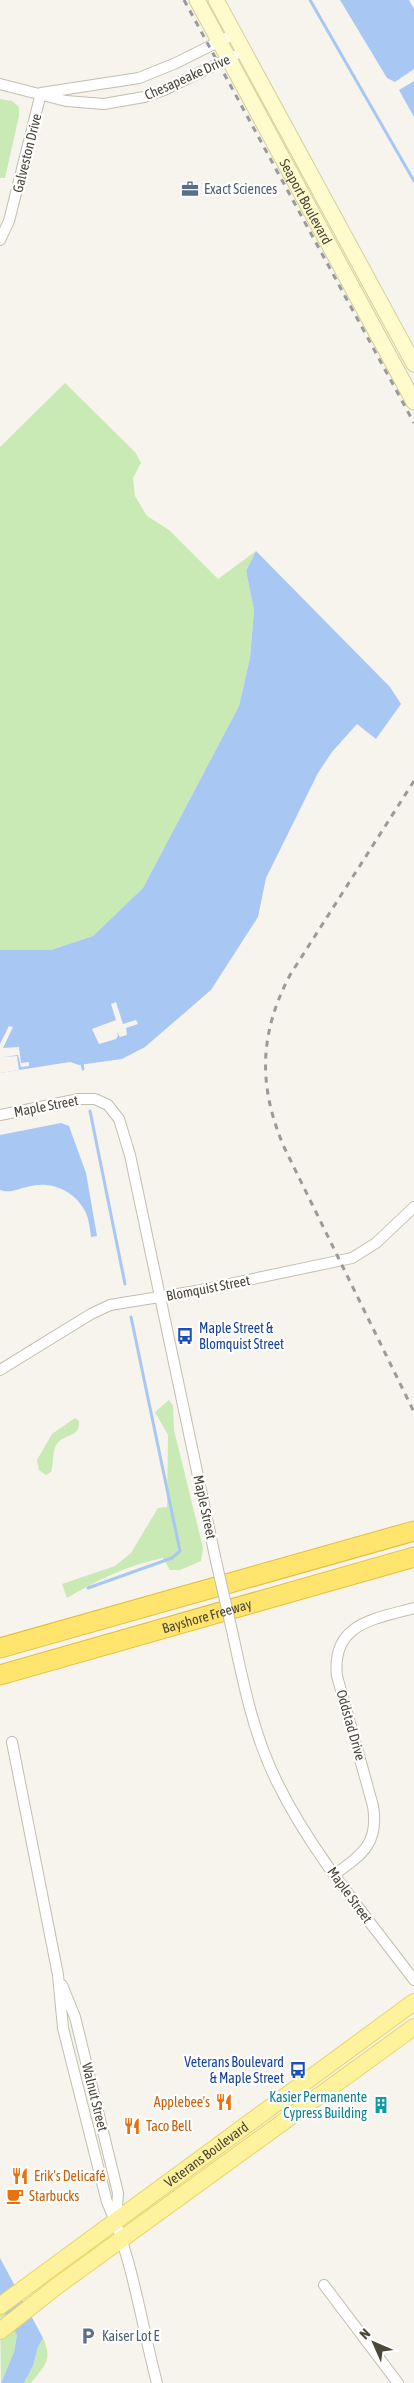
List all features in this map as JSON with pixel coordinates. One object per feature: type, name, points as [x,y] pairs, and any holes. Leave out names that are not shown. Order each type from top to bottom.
[{"type":"highway","name":"Bayshore Freeway","points":[[0,1648],[414,1531]]},
{"type":"highway","name":"Bayshore Freeway","points":[[0,1675],[414,1557]]},
{"type":"main road","name":"Seaport Boulevard","points":[[196,0],[414,402]]},
{"type":"main road","name":"Seaport Boulevard","points":[[216,0],[414,364]]},
{"type":"main road","points":[[366,312],[382,305]]},
{"type":"main road","name":"Veterans Boulevard","points":[[0,2306],[414,2002]]},
{"type":"main road","name":"Veterans Boulevard","points":[[0,2330],[414,2027]]},
{"type":"street","name":"Chesapeake Drive","points":[[42,93],[139,78],[176,63],[234,34]]},
{"type":"street","name":"Chesapeake Drive","points":[[0,84],[85,104],[124,101],[164,90],[243,51]]},
{"type":"street","name":"Galveston Drive","points":[[0,240],[9,221],[42,93]]},
{"type":"street","name":"Maple Street","points":[[0,1114],[88,1098],[104,1102],[114,1111],[128,1144],[248,1703],[269,1765],[299,1821],[335,1874],[414,1980]]},
{"type":"street","name":"Blomquist Street","points":[[0,1370],[91,1314],[110,1305],[160,1297],[352,1258],[376,1243],[414,1207]]},
{"type":"street","name":"Oddstad Drive","points":[[335,1874],[358,1857],[366,1848],[375,1826],[374,1806],[337,1676],[337,1653],[348,1634],[356,1627],[414,1608]]},
{"type":"street","name":"Walnut Street","points":[[12,1742],[58,1975],[63,2028],[107,2202],[116,2221],[157,2383]]},
{"type":"street","name":"Walnut Street","points":[[58,1975],[75,2017],[118,2194],[116,2221]]},
{"type":"street","points":[[324,2285],[398,2383]]},
{"type":"green space","points":[[0,99],[12,101],[19,107],[19,116],[5,178],[0,178]]},
{"type":"green space","points":[[65,383],[135,452],[141,463],[133,478],[135,496],[147,516],[169,530],[218,579],[256,551],[246,571],[254,610],[250,658],[239,706],[143,888],[93,936],[51,950],[0,950],[0,447]]},
{"type":"green space","points":[[169,1400],[173,1406],[174,1430],[203,1548],[201,1561],[180,1570],[170,1570],[163,1558],[150,1561],[113,1574],[67,1598],[62,1584],[115,1566],[131,1553],[158,1508],[167,1507],[168,1435],[155,1412]]},
{"type":"green space","points":[[75,1418],[79,1421],[78,1429],[58,1442],[54,1450],[51,1472],[46,1475],[39,1470],[37,1460],[52,1434]]},
{"type":"green space","points":[[0,2306],[17,2335],[14,2352],[1,2383]]},
{"type":"green space","points":[[43,2338],[47,2352],[44,2367],[31,2383],[24,2383],[33,2366],[38,2347]]},
{"type":"water","points":[[340,0],[409,0],[414,9],[414,69],[395,82],[387,78]]},
{"type":"water","points":[[414,81],[414,117],[399,90]]},
{"type":"water","points":[[256,551],[390,687],[401,704],[376,739],[357,724],[332,752],[318,773],[266,878],[258,917],[211,990],[145,1047],[122,1059],[79,1065],[70,1062],[0,1073],[0,950],[51,950],[93,936],[143,888],[239,706],[250,658],[254,610],[246,571]]},
{"type":"water","points":[[61,1123],[69,1126],[86,1173],[97,1236],[91,1237],[88,1219],[82,1206],[63,1190],[47,1185],[39,1185],[11,1191],[0,1190],[0,1135]]},
{"type":"water","points":[[0,2258],[43,2338],[38,2347],[33,2366],[24,2383],[1,2383],[14,2352],[17,2335],[0,2306]]},
{"type":"pier","points":[[116,1002],[123,1024],[136,1020],[138,1024],[126,1028],[127,1035],[120,1037],[117,1032],[118,1036],[116,1039],[99,1044],[92,1029],[116,1020],[111,1004]]},
{"type":"pier","points":[[9,1026],[13,1027],[3,1048],[19,1047],[21,1063],[29,1062],[29,1066],[21,1067],[18,1055],[3,1057],[17,1056],[19,1070],[0,1073],[0,1044]]},
{"type":"waterway","points":[[310,0],[414,181]]},
{"type":"waterway","points":[[82,1064],[83,1069]]},
{"type":"waterway","points":[[90,1111],[125,1284]]},
{"type":"waterway","points":[[88,1588],[172,1558],[180,1551],[131,1317]]},
{"type":"railway","points":[[184,0],[414,423]]},
{"type":"railway","points":[[414,781],[290,975],[272,1018],[266,1060],[266,1081],[270,1103],[284,1147],[414,1412]]},
{"type":"place","name":"Exact Sciences","points":[[190,189]]},
{"type":"place","name":"Maple Street & Blomquist Street","points":[[185,1336]]},
{"type":"place","name":"Veterans Boulevard & Maple Street","points":[[298,2070]]},
{"type":"place","name":"Applebee's","points":[[224,2102]]},
{"type":"place","name":"Kasier Permanente Cypress Building","points":[[381,2105]]},
{"type":"place","name":"Taco Bell","points":[[132,2126]]},
{"type":"place","name":"Erik's Delicafé","points":[[20,2176]]},
{"type":"place","name":"Starbucks","points":[[15,2196]]},
{"type":"place","name":"Kaiser Lot E","points":[[88,2336]]}]
